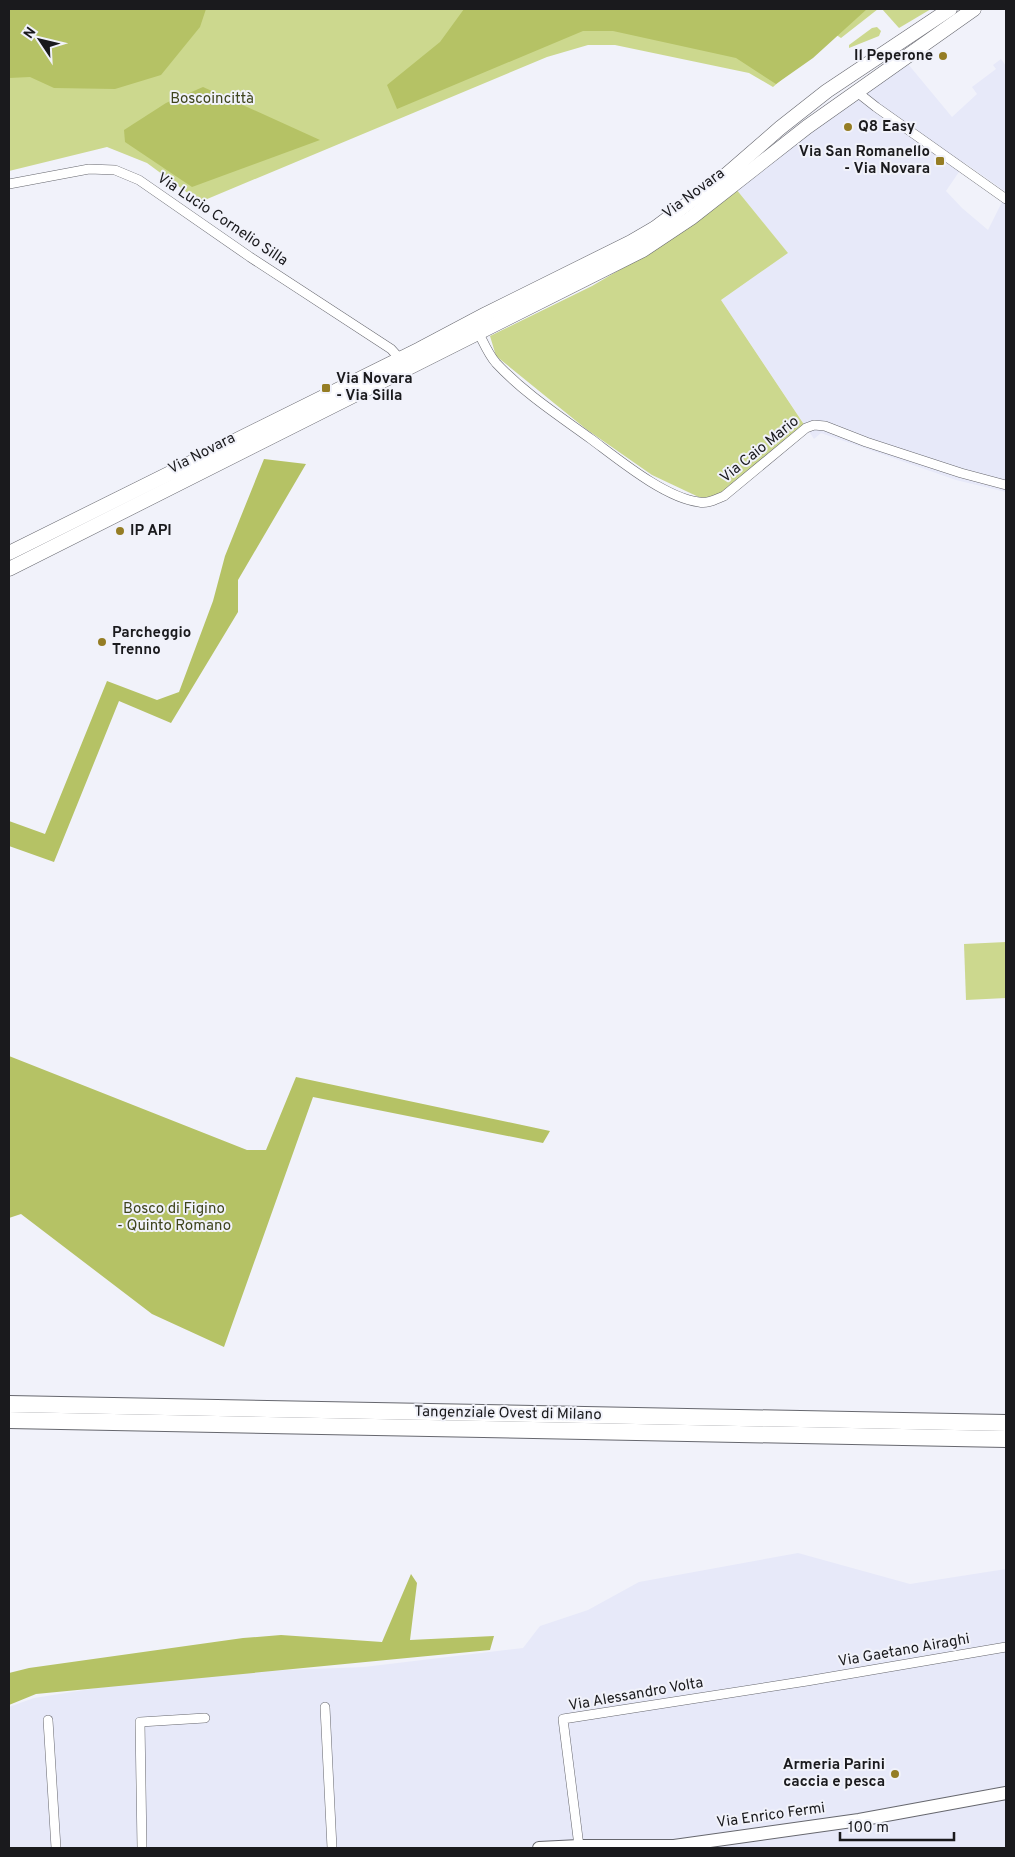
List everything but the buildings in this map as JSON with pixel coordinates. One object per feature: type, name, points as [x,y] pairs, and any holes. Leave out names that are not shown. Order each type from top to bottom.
[{"type":"highway","name":"Tangenziale Ovest di Milano","points":[[9,1404],[1006,1423]]},
{"type":"highway","name":"Tangenziale Ovest di Milano","points":[[9,1420],[1006,1439]]},
{"type":"main road","name":"Via Novara","points":[[9,569],[475,327],[630,242],[673,216],[726,175],[826,91],[950,9]]},
{"type":"main road","name":"Via Novara","points":[[475,327],[643,250],[690,218],[807,127],[974,9]]},
{"type":"main road","points":[[846,78],[857,92]]},
{"type":"main road","name":"Via Novara","points":[[9,553],[405,363]]},
{"type":"street","points":[[857,92],[876,108],[1006,198]]},
{"type":"street","name":"Via Lucio Cornelio Silla","points":[[9,184],[88,169],[114,170],[139,180],[250,257],[391,349],[405,363]]},
{"type":"street","name":"Via Caio Mario","points":[[475,327],[494,361],[522,390],[655,484],[682,497],[699,502],[709,502],[724,496],[806,428],[818,425],[952,470],[1006,485]]},
{"type":"street","name":"Via Gaetano Airaghi","points":[[807,1681],[1006,1648]]},
{"type":"street","name":"Via Alessandro Volta","points":[[579,1846],[563,1719],[807,1681]]},
{"type":"street","points":[[325,1706],[332,1848]]},
{"type":"street","points":[[142,1848],[140,1722],[205,1718]]},
{"type":"street","points":[[48,1720],[56,1848]]},
{"type":"street","name":"Via Enrico Fermi","points":[[539,1848],[674,1846],[859,1820],[1006,1793]]},
{"type":"shaded area","points":[[1001,59],[1006,66],[1006,192],[965,163],[946,191],[962,208],[988,230],[1006,194],[1006,492],[956,480],[821,433],[814,439],[721,300],[788,253],[736,189],[813,130],[908,64],[952,117],[977,94],[972,87],[996,69],[993,65]]},
{"type":"shaded area","points":[[798,1553],[910,1584],[1006,1569],[1006,1848],[9,1848],[9,1707],[34,1698],[185,1674],[364,1667],[523,1648],[540,1626],[588,1610],[639,1582]]},
{"type":"green space","name":"Boscoincittà","points":[[9,9],[878,9],[841,38],[816,22],[797,66],[773,87],[749,73],[615,45],[588,45],[547,57],[200,202],[147,163],[107,147],[9,171]]},
{"type":"green space","points":[[9,9],[206,9],[200,27],[161,75],[115,89],[54,88],[30,77],[9,78]]},
{"type":"green space","points":[[464,9],[867,9],[813,58],[776,84],[736,58],[613,31],[583,31],[397,109],[387,85],[440,42]]},
{"type":"green space","points":[[882,9],[931,9],[899,28]]},
{"type":"green space","points":[[877,27],[881,31],[879,36],[849,48],[849,45],[872,28]]},
{"type":"green space","points":[[203,87],[320,140],[192,187],[125,142],[124,130],[166,103]]},
{"type":"green space","points":[[736,189],[788,253],[721,300],[805,426],[719,495],[705,500],[652,475],[586,429],[496,356],[490,336],[592,286],[657,248]]},
{"type":"green space","points":[[264,459],[306,464],[238,580],[238,612],[171,723],[119,701],[54,862],[9,846],[9,821],[45,834],[107,681],[157,700],[179,692],[213,601],[225,556]]},
{"type":"green space","points":[[1006,942],[1006,998],[966,1000],[964,944]]},
{"type":"green space","name":"Bosco di Figino - Quinto Romano","points":[[9,1056],[247,1150],[266,1150],[296,1077],[550,1131],[543,1143],[313,1097],[224,1347],[152,1314],[21,1214],[9,1218]]},
{"type":"green space","points":[[411,1574],[417,1583],[410,1640],[494,1636],[490,1650],[36,1694],[9,1705],[9,1673],[29,1668],[243,1638],[281,1635],[382,1642]]},
{"type":"place","name":"Il Peperone","points":[[943,56]]},
{"type":"place","name":"Q8 Easy","points":[[848,127]]},
{"type":"place","name":"Via San Romanello - Via Novara","points":[[940,161]]},
{"type":"place","name":"Via Novara - Via Silla","points":[[326,388]]},
{"type":"place","name":"IP API","points":[[120,531]]},
{"type":"place","name":"Parcheggio Trenno","points":[[102,642]]},
{"type":"place","name":"Armeria Parini caccia e pesca","points":[[895,1774]]}]
